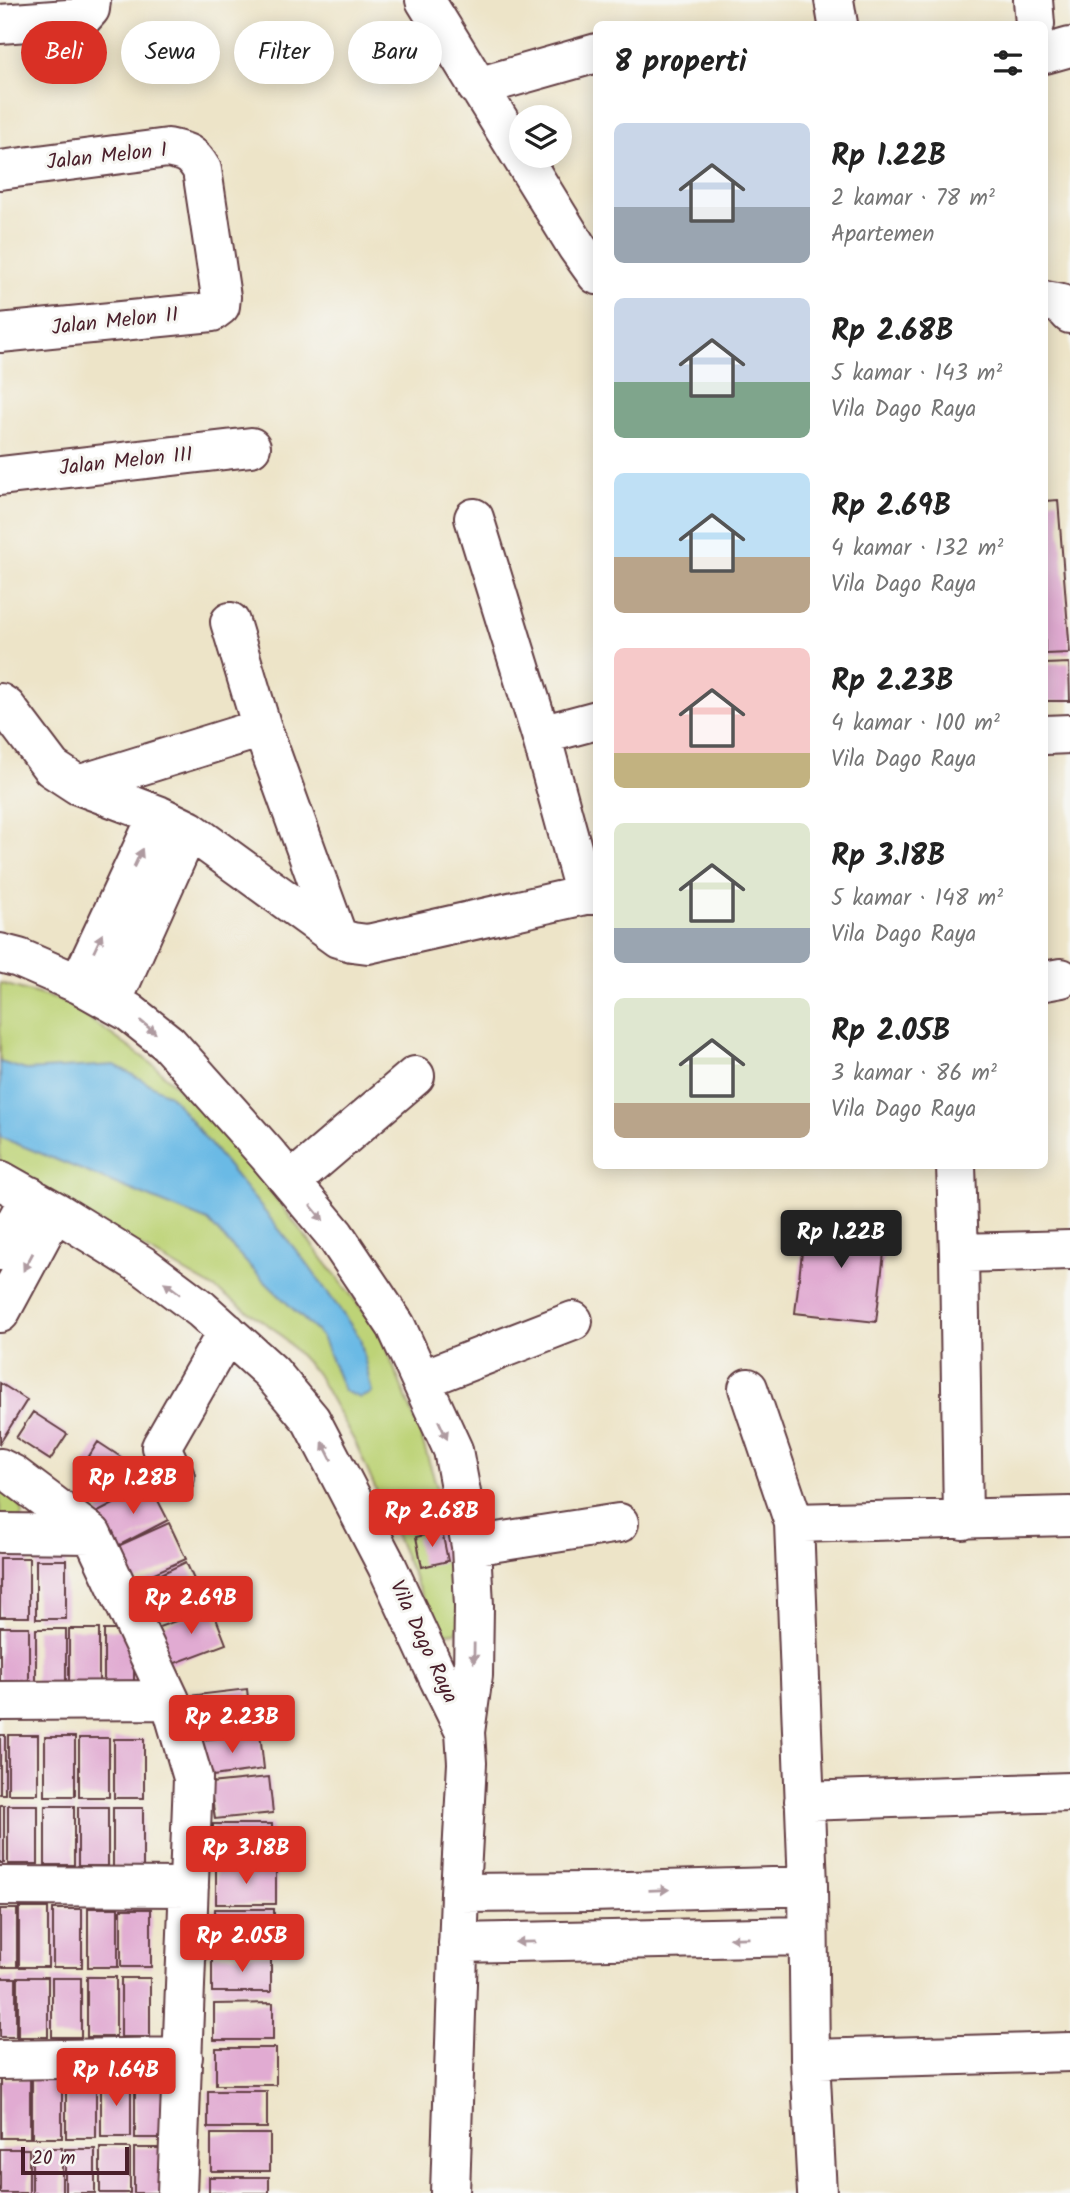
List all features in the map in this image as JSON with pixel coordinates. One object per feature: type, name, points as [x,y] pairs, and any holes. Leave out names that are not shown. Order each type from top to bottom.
[{"type":"street","points":[[425,0],[477,87],[590,254]]},
{"type":"street","points":[[834,0],[838,21]]},
{"type":"street","points":[[1033,0],[1035,21]]},
{"type":"street","points":[[0,24],[82,18],[91,1]]},
{"type":"street","points":[[1048,53],[1070,47]]},
{"type":"street","points":[[477,87],[593,54]]},
{"type":"street","name":"Jalan Melon I","points":[[0,170],[168,148],[187,152],[202,170],[221,297]]},
{"type":"street","name":"Jalan Melon II","points":[[0,333],[212,312],[220,306],[221,297]]},
{"type":"street","points":[[1048,302],[1061,304],[1070,314]]},
{"type":"street","name":"Jalan Melon III","points":[[0,476],[251,447]]},
{"type":"street","points":[[0,704],[6,707],[52,768],[78,785],[173,822],[338,938],[368,944],[591,895],[474,518]]},
{"type":"street","points":[[230,622],[262,728],[338,938]]},
{"type":"street","points":[[541,735],[593,721]]},
{"type":"street","points":[[78,785],[262,728]]},
{"type":"street","points":[[1048,735],[1070,734]]},
{"type":"street","points":[[96,993],[173,822]]},
{"type":"street","points":[[0,953],[19,958],[96,993],[129,1012],[168,1043],[335,1234],[396,1326],[453,1450],[471,1546],[473,1675],[465,1732]]},
{"type":"street","points":[[290,1182],[415,1076]]},
{"type":"street","points":[[956,1169],[963,1520]]},
{"type":"street","points":[[0,1251],[28,1196]]},
{"type":"street","points":[[2,1304],[28,1196]]},
{"type":"street","name":"Vila Dago Raya","points":[[28,1196],[145,1267],[201,1309],[271,1372],[312,1420],[387,1566],[465,1732],[467,1763],[450,2193]]},
{"type":"street","points":[[959,1253],[1070,1250]]},
{"type":"street","points":[[421,1380],[573,1321]]},
{"type":"street","points":[[175,1477],[160,1447],[227,1332]]},
{"type":"street","points":[[748,1388],[794,1523],[808,1886],[810,2059],[817,2193]]},
{"type":"street","points":[[0,1468],[12,1474],[92,1534],[170,1700],[193,1778],[177,2193]]},
{"type":"street","points":[[794,1523],[1070,1516]]},
{"type":"street","points":[[471,1546],[619,1523]]},
{"type":"street","points":[[0,1533],[92,1534]]},
{"type":"street","points":[[0,1701],[170,1700]]},
{"type":"street","points":[[804,1801],[1070,1792]]},
{"type":"street","points":[[0,1886],[189,1887]]},
{"type":"street","points":[[460,1893],[808,1886]]},
{"type":"street","points":[[458,1943],[807,1936]]},
{"type":"street","points":[[810,2059],[1070,2052]]},
{"type":"street","points":[[0,2060],[183,2057]]},
{"type":"green space","points":[[0,983],[66,1002],[155,1066],[224,1132],[379,1331],[418,1427],[448,1522],[464,1620],[456,1632],[446,1633],[434,1624],[356,1444],[317,1374],[278,1332],[217,1290],[0,1166]]},
{"type":"green space","points":[[0,1485],[16,1493],[23,1512],[17,1527],[0,1526]]},
{"type":"water","points":[[0,1062],[26,1070],[115,1065],[171,1096],[308,1265],[360,1338],[372,1393],[360,1398],[344,1391],[322,1337],[260,1277],[208,1221],[0,1137]]},
{"type":"building","points":[[1058,500],[1070,653],[1048,654],[1048,501]]},
{"type":"building","points":[[1069,663],[1070,701],[1048,701],[1048,664]]},
{"type":"building","points":[[806,1218],[887,1227],[876,1322],[795,1313]]},
{"type":"building","points":[[0,1383],[27,1400],[0,1443]]},
{"type":"building","points":[[33,1412],[67,1434],[50,1460],[16,1438]]},
{"type":"building","points":[[98,1442],[130,1463],[110,1493],[79,1472]]},
{"type":"building","points":[[150,1485],[168,1520],[116,1547],[98,1512]]},
{"type":"building","points":[[169,1523],[186,1559],[134,1582],[118,1546]]},
{"type":"building","points":[[442,1531],[448,1561],[422,1567],[416,1537]]},
{"type":"building","points":[[0,1558],[29,1558],[29,1617],[0,1617]]},
{"type":"building","points":[[36,1560],[66,1560],[66,1619],[36,1619]]},
{"type":"building","points":[[186,1562],[202,1597],[156,1619],[140,1584]]},
{"type":"building","points":[[212,1608],[226,1644],[170,1665],[156,1628]]},
{"type":"building","points":[[0,1627],[29,1627],[29,1686],[0,1686]]},
{"type":"building","points":[[36,1629],[66,1629],[66,1688],[36,1688]]},
{"type":"building","points":[[69,1629],[99,1629],[99,1688],[69,1688]]},
{"type":"building","points":[[104,1630],[134,1630],[134,1689],[104,1689]]},
{"type":"building","points":[[247,1689],[251,1725],[193,1732],[188,1696]]},
{"type":"building","points":[[260,1733],[264,1769],[205,1777],[201,1740]]},
{"type":"building","points":[[0,1735],[5,1735],[5,1794],[0,1794]]},
{"type":"building","points":[[8,1735],[38,1735],[38,1794],[8,1794]]},
{"type":"building","points":[[45,1737],[75,1737],[75,1796],[45,1796]]},
{"type":"building","points":[[79,1738],[109,1738],[109,1797],[79,1797]]},
{"type":"building","points":[[114,1739],[144,1739],[144,1798],[114,1798]]},
{"type":"building","points":[[269,1777],[273,1813],[215,1819],[210,1783]]},
{"type":"building","points":[[0,1805],[4,1805],[4,1863],[0,1863]]},
{"type":"building","points":[[8,1805],[38,1805],[38,1864],[8,1864]]},
{"type":"building","points":[[45,1806],[74,1806],[74,1865],[45,1865]]},
{"type":"building","points":[[78,1807],[108,1807],[108,1866],[78,1866]]},
{"type":"building","points":[[113,1808],[143,1808],[143,1867],[113,1867]]},
{"type":"building","points":[[213,1824],[272,1824],[272,1861],[213,1861]]},
{"type":"building","points":[[216,1867],[276,1867],[276,1904],[216,1904]]},
{"type":"building","points":[[19,1908],[48,1908],[48,1967],[19,1967]]},
{"type":"building","points":[[88,1908],[118,1908],[118,1967],[88,1967]]},
{"type":"building","points":[[0,1909],[17,1909],[17,1967],[0,1967]]},
{"type":"building","points":[[53,1909],[82,1909],[82,1967],[53,1967]]},
{"type":"building","points":[[121,1909],[151,1909],[151,1967],[121,1967]]},
{"type":"building","points":[[215,1909],[274,1909],[274,1946],[215,1946]]},
{"type":"building","points":[[212,1955],[271,1955],[271,1992],[212,1992]]},
{"type":"building","points":[[18,1977],[48,1977],[48,2037],[18,2037]]},
{"type":"building","points":[[87,1977],[116,1977],[116,2037],[87,2037]]},
{"type":"building","points":[[0,1978],[16,1978],[16,2037],[0,2037]]},
{"type":"building","points":[[52,1978],[81,1978],[81,2037],[52,2037]]},
{"type":"building","points":[[121,1978],[150,1978],[150,2037],[121,2037]]},
{"type":"building","points":[[273,2003],[273,2040],[214,2040],[214,2004]]},
{"type":"building","points":[[216,2048],[276,2048],[276,2085],[216,2085]]},
{"type":"building","points":[[1,2079],[30,2079],[30,2138],[1,2138]]},
{"type":"building","points":[[32,2079],[62,2079],[62,2138],[32,2138]]},
{"type":"building","points":[[66,2079],[96,2079],[96,2138],[66,2138]]},
{"type":"building","points":[[101,2079],[131,2079],[131,2137],[101,2137]]},
{"type":"building","points":[[135,2079],[164,2079],[164,2138],[135,2138]]},
{"type":"building","points":[[208,2091],[267,2091],[267,2128],[208,2128]]},
{"type":"building","points":[[211,2134],[270,2134],[270,2171],[211,2171]]},
{"type":"building","points":[[32,2148],[62,2148],[62,2193],[32,2193]]},
{"type":"building","points":[[100,2148],[130,2148],[130,2193],[100,2193]]},
{"type":"building","points":[[134,2148],[164,2148],[164,2193],[134,2193]]},
{"type":"building","points":[[0,2149],[29,2149],[29,2193],[0,2193]]},
{"type":"building","points":[[65,2149],[95,2149],[95,2193],[65,2193]]},
{"type":"building","points":[[209,2177],[269,2177],[269,2193],[209,2193]]}]
